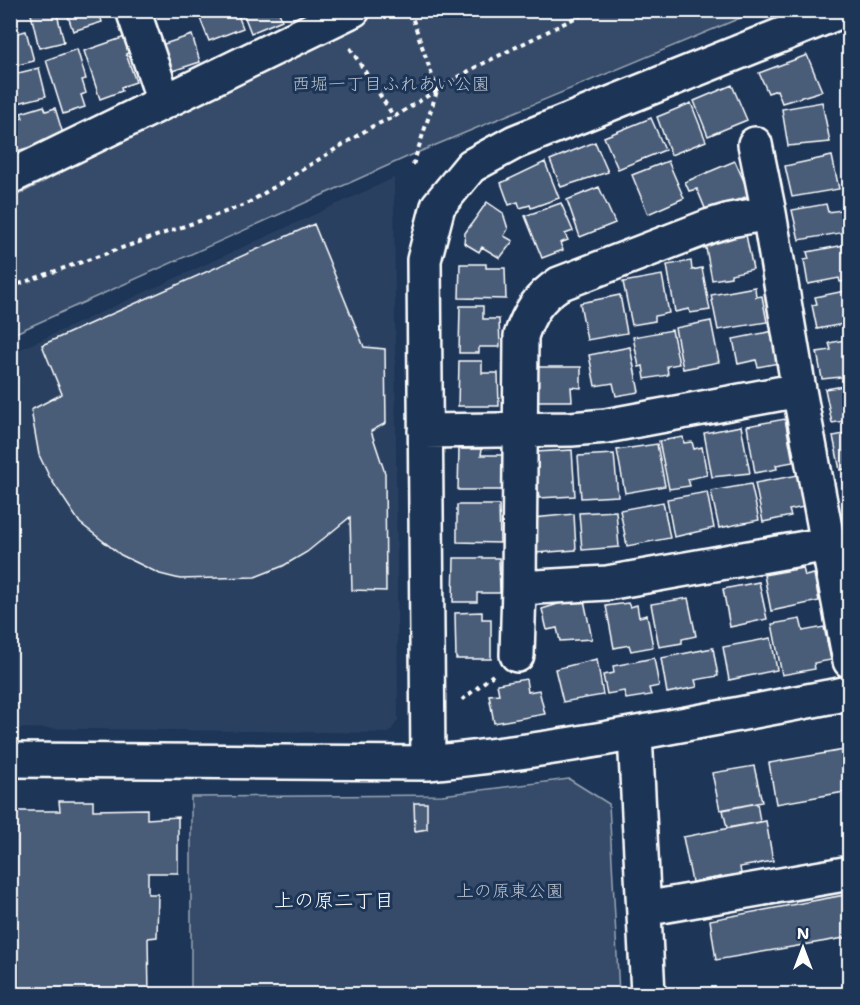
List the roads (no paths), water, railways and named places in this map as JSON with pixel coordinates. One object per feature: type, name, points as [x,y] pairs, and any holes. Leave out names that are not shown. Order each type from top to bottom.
[{"type":"street","points":[[132,10],[164,101]]},
{"type":"street","points":[[10,177],[164,101],[305,21],[353,10]]},
{"type":"street","points":[[428,764],[424,260],[438,206],[471,166],[515,142],[843,10]]},
{"type":"street","points":[[755,144],[849,661]]},
{"type":"street","points":[[517,656],[521,336],[535,305],[559,284],[710,226],[769,213]]},
{"type":"street","points":[[425,431],[606,426],[799,390]]},
{"type":"street","points":[[519,588],[607,584],[828,544]]},
{"type":"street","points":[[10,760],[428,764],[491,757],[634,734],[849,693]]},
{"type":"street","points":[[634,734],[648,994]]},
{"type":"street","points":[[644,909],[849,873]]},
{"type":"district","name":"上の原二丁目","points":[[334,900]]},
{"type":"park label","name":"西堀一丁目ふれあい公園","points":[[391,84]]},
{"type":"park label","name":"上の原東公園","points":[[510,891]]}]
